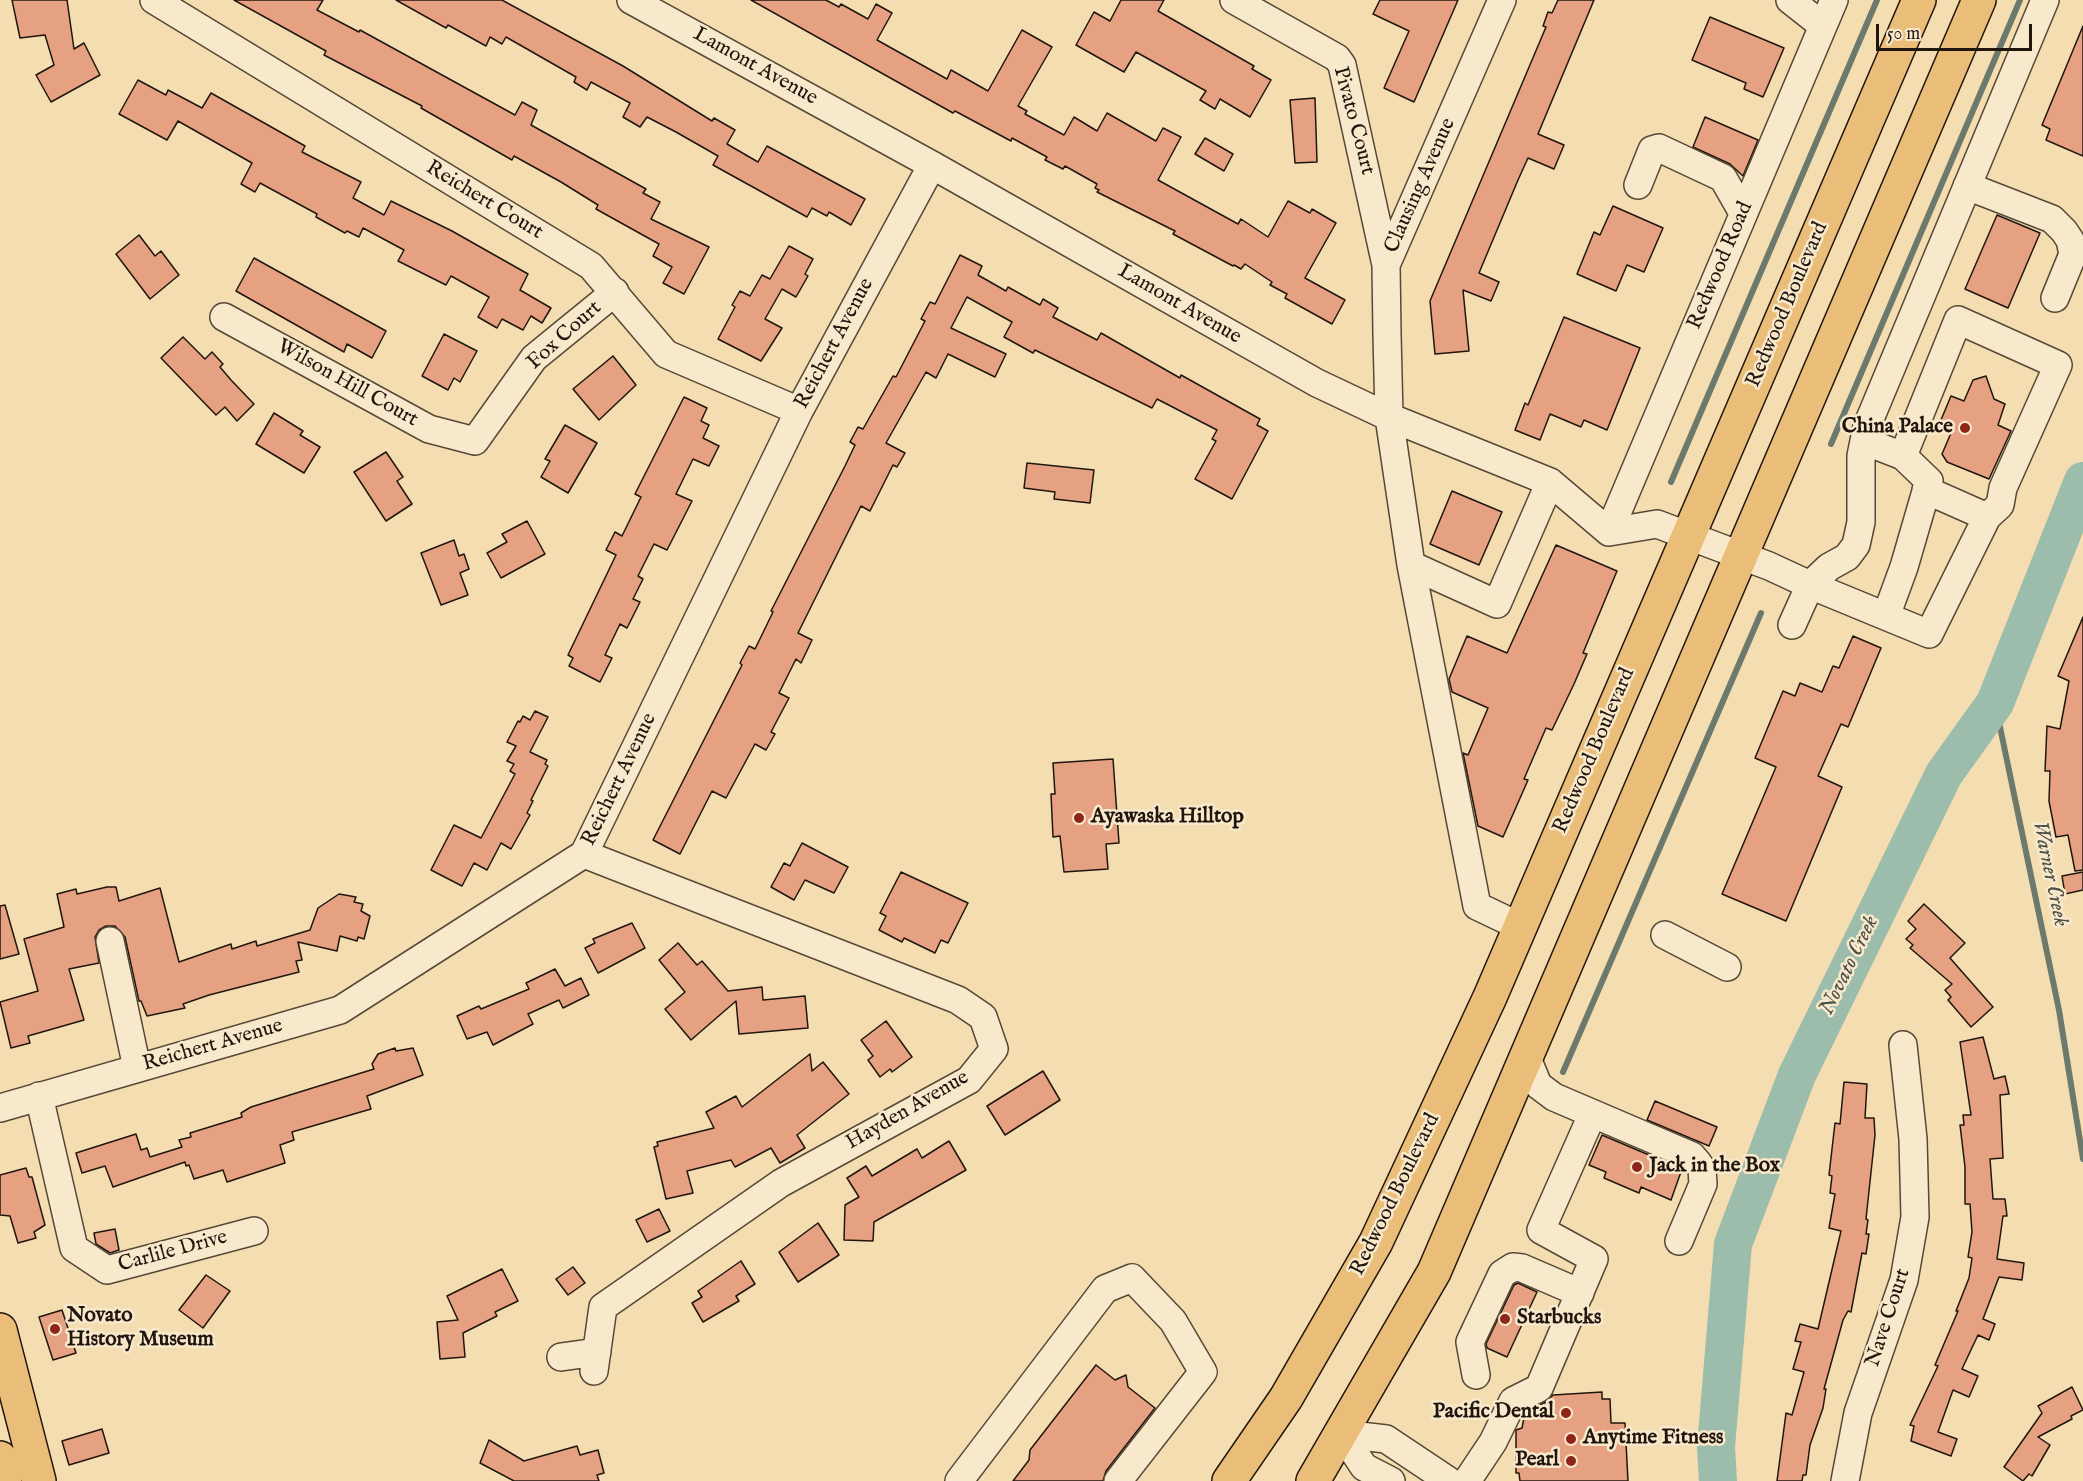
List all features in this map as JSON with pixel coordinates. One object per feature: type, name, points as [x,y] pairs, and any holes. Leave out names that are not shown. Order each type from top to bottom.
[{"type":"main road","name":"Redwood Boulevard","points":[[1229,1481],[1286,1398],[1376,1242],[1490,997],[1919,0]]},
{"type":"main road","points":[[1313,1481],[1434,1272],[1979,0]]},
{"type":"main road","points":[[0,1330],[39,1481]]},
{"type":"main road","points":[[0,1458],[5,1481]]},
{"type":"street","name":"Reichert Court","points":[[154,0],[591,266],[666,354],[799,411]]},
{"type":"street","name":"Lamont Avenue","points":[[631,0],[932,165],[1317,383],[1389,417],[1550,482],[1609,532]]},
{"type":"street","name":"Pivato Court","points":[[1234,0],[1337,58],[1342,65],[1386,265]]},
{"type":"street","name":"Clausing Avenue","points":[[1502,0],[1386,265],[1389,417],[1411,565],[1477,906],[1519,926]]},
{"type":"street","points":[[1790,0],[1813,29]]},
{"type":"street","name":"Redwood Road","points":[[1609,532],[1808,62],[1813,29],[1834,0]]},
{"type":"street","points":[[1792,625],[1810,585],[1829,567],[1847,557],[1857,545],[1861,522],[1861,456],[1867,426],[1895,354],[2045,0]]},
{"type":"street","points":[[1772,117],[1773,144]]},
{"type":"street","points":[[1638,185],[1652,150],[1659,148],[1723,178],[1743,213]]},
{"type":"street","name":"Reichert Avenue","points":[[0,1108],[340,1010],[584,854],[799,411],[932,165]]},
{"type":"street","points":[[1967,186],[2052,219],[2064,231],[2070,240],[2073,254],[2055,298]]},
{"type":"street","name":"Fox Court","points":[[476,441],[534,358],[615,292]]},
{"type":"street","name":"Wilson Hill Court","points":[[224,317],[429,429],[476,441]]},
{"type":"street","points":[[1609,532],[1657,524],[1740,554],[1929,634],[1987,517],[2000,505],[2003,488],[2058,365],[1958,320],[1903,456]]},
{"type":"street","points":[[1864,441],[1903,456],[1929,482],[1904,567],[1886,616]]},
{"type":"street","points":[[1411,565],[1497,604],[1550,482]]},
{"type":"street","points":[[1926,490],[1987,517]]},
{"type":"street","name":"Hayden Avenue","points":[[561,1357],[595,1362],[603,1307],[782,1183],[969,1080],[994,1049],[983,1017],[958,1000],[584,854]]},
{"type":"street","points":[[1665,935],[1727,967]]},
{"type":"street","points":[[110,941],[137,1068]]},
{"type":"street","name":"Nave Court","points":[[1845,1481],[1858,1413],[1904,1280],[1915,1217],[1913,1139],[1904,1045]]},
{"type":"street","points":[[1527,1058],[1538,1084],[1554,1097],[1692,1156],[1702,1168],[1703,1184],[1678,1241]]},
{"type":"street","name":"Carlile Drive","points":[[39,1096],[74,1248],[107,1270],[254,1231]]},
{"type":"street","points":[[1467,1481],[1493,1442],[1513,1401],[1539,1388],[1594,1259],[1541,1230],[1592,1114]]},
{"type":"street","points":[[1476,1375],[1470,1342],[1503,1274],[1513,1267],[1522,1268],[1580,1293]]},
{"type":"street","points":[[959,1481],[1105,1289],[1132,1278],[1173,1321],[1203,1372],[1118,1481]]},
{"type":"street","points":[[1342,1434],[1364,1467],[1391,1481]]},
{"type":"street","points":[[1342,1434],[1386,1439],[1449,1481]]},
{"type":"building","points":[[12,0],[67,0],[74,49],[84,43],[100,75],[51,102],[36,75],[54,65],[45,35],[20,38]]},
{"type":"building","points":[[234,0],[323,0],[317,10],[359,32],[360,30],[515,115],[522,102],[537,110],[531,125],[646,189],[643,193],[660,202],[651,219],[709,247],[684,294],[663,283],[672,267],[653,256],[659,244],[596,209],[598,205],[561,182],[514,156],[512,160],[421,108],[422,106],[324,55],[326,51]]},
{"type":"building","points":[[396,0],[502,0],[623,66],[712,121],[714,118],[735,130],[727,144],[758,162],[767,146],[865,199],[851,225],[829,212],[827,216],[812,208],[807,217],[713,165],[718,156],[676,132],[647,117],[640,127],[623,117],[630,103],[591,82],[587,90],[574,82],[576,77],[506,37],[502,44],[490,37],[486,46],[448,25],[446,28]]},
{"type":"building","points":[[751,0],[826,0],[839,7],[841,4],[868,19],[876,4],[892,13],[877,40],[947,79],[951,70],[988,91],[1022,30],[1052,47],[1018,106],[1027,111],[1025,114],[1064,135],[1074,117],[1097,131],[1107,113],[1156,141],[1163,128],[1181,137],[1158,180],[1238,224],[1241,219],[1268,237],[1288,201],[1310,213],[1312,209],[1336,223],[1305,278],[1345,300],[1332,324],[1285,298],[1287,294],[1270,285],[1272,282],[1245,264],[1241,269],[1233,266],[1173,234],[1175,231],[1097,192],[1099,190],[1095,188],[1097,184],[1065,166],[1063,169],[1045,160],[1047,157],[1012,138],[1011,141],[955,111],[953,113]]},
{"type":"building","points":[[1121,0],[1164,0],[1158,11],[1254,66],[1252,69],[1271,80],[1250,117],[1220,99],[1215,109],[1200,100],[1206,91],[1136,52],[1124,72],[1076,45],[1094,12],[1110,21]]},
{"type":"building","points":[[1380,0],[1458,0],[1414,102],[1384,88],[1409,31],[1373,14]]},
{"type":"building","points":[[1558,0],[1594,0],[1538,134],[1564,145],[1554,169],[1528,158],[1479,273],[1499,282],[1491,301],[1463,290],[1469,351],[1435,354],[1430,301],[1546,27],[1543,26],[1548,12],[1552,13]]},
{"type":"building","points":[[1710,17],[1784,48],[1763,97],[1744,89],[1746,83],[1692,60]]},
{"type":"building","points":[[2083,26],[2083,156],[2046,140],[2050,129],[2042,125]]},
{"type":"building","points":[[138,80],[166,95],[168,90],[202,108],[211,93],[305,146],[302,152],[361,182],[353,198],[384,215],[391,201],[452,231],[528,274],[520,290],[551,308],[542,323],[531,316],[523,330],[502,319],[497,328],[478,317],[489,297],[451,276],[446,285],[398,261],[404,250],[363,228],[359,237],[347,231],[345,233],[316,217],[317,214],[260,183],[255,192],[241,184],[252,163],[178,121],[167,140],[119,114]]},
{"type":"building","points":[[1315,98],[1317,162],[1295,163],[1290,100]]},
{"type":"building","points":[[1705,117],[1758,140],[1743,176],[1730,164],[1693,147]]},
{"type":"building","points":[[1205,138],[1233,154],[1224,171],[1195,154]]},
{"type":"building","points":[[1613,206],[1663,228],[1644,272],[1627,265],[1616,291],[1577,274],[1594,232],[1600,235]]},
{"type":"building","points":[[1997,215],[2040,233],[2008,308],[1965,289]]},
{"type":"building","points":[[139,235],[155,256],[161,251],[179,275],[150,299],[116,254]]},
{"type":"building","points":[[789,246],[813,259],[805,274],[808,276],[796,297],[782,289],[765,319],[782,328],[761,361],[718,339],[735,307],[732,305],[740,291],[750,296],[762,275],[770,279]]},
{"type":"building","points":[[960,255],[982,266],[978,275],[1006,291],[1008,287],[1040,305],[1043,299],[1058,308],[1053,317],[1097,340],[1101,333],[1180,378],[1181,375],[1260,419],[1257,425],[1268,431],[1232,499],[1195,479],[1216,441],[1212,439],[1217,430],[1157,399],[1152,408],[1035,350],[1033,353],[1004,337],[1012,322],[967,297],[951,328],[1006,354],[995,377],[948,354],[936,378],[926,372],[886,443],[905,453],[897,467],[893,465],[870,511],[861,506],[798,633],[812,640],[801,663],[796,659],[779,693],[789,698],[771,732],[775,734],[766,750],[755,744],[726,798],[712,791],[680,854],[653,840],[742,665],[740,663],[749,646],[755,649],[773,612],[771,611],[855,445],[850,442],[858,427],[863,429],[893,376],[896,377],[925,321],[921,319],[930,302],[935,304]]},
{"type":"building","points":[[254,258],[386,331],[372,358],[347,344],[344,352],[236,291]]},
{"type":"building","points":[[1564,317],[1640,348],[1607,430],[1584,420],[1581,427],[1550,414],[1540,440],[1515,430],[1525,403],[1528,405]]},
{"type":"building","points":[[444,334],[477,351],[460,382],[454,378],[448,390],[422,376]]},
{"type":"building","points":[[183,337],[205,359],[212,352],[223,364],[220,367],[254,404],[237,421],[225,407],[216,415],[161,358]]},
{"type":"building","points":[[613,356],[636,385],[599,420],[573,389]]},
{"type":"building","points":[[1986,376],[1994,399],[2005,404],[1998,425],[2011,431],[1989,479],[1947,462],[1942,454],[1951,433],[1938,427],[1951,396],[1964,401],[1973,380]]},
{"type":"building","points":[[684,397],[707,408],[701,421],[709,425],[703,438],[719,446],[709,466],[693,459],[676,494],[692,501],[667,550],[654,544],[638,576],[643,579],[633,599],[640,602],[627,628],[620,624],[605,655],[612,658],[600,682],[569,666],[573,658],[568,655],[616,555],[606,550],[615,532],[622,536],[641,497],[635,494]]},
{"type":"building","points":[[274,413],[303,431],[300,435],[320,447],[304,473],[256,444]]},
{"type":"building","points":[[565,425],[597,443],[568,493],[541,477],[550,461],[545,459]]},
{"type":"building","points":[[386,452],[403,477],[397,481],[412,504],[386,521],[354,472]]},
{"type":"building","points":[[1027,463],[1094,470],[1090,503],[1054,499],[1055,492],[1024,488]]},
{"type":"building","points":[[1452,491],[1502,512],[1479,565],[1430,544]]},
{"type":"building","points":[[527,521],[545,554],[501,578],[487,553],[507,542],[502,534]]},
{"type":"building","points":[[454,540],[459,556],[464,554],[469,569],[460,573],[468,595],[441,605],[421,553]]},
{"type":"building","points":[[1556,545],[1617,571],[1583,653],[1587,654],[1552,730],[1546,728],[1524,779],[1528,780],[1503,837],[1478,826],[1463,753],[1468,755],[1488,708],[1452,692],[1449,679],[1467,636],[1507,653]]},
{"type":"building","points":[[2083,617],[2083,870],[2075,871],[2068,835],[2056,837],[2049,801],[2050,771],[2045,771],[2047,726],[2060,729],[2069,681],[2058,676]]},
{"type":"building","points":[[1853,636],[1881,648],[1848,727],[1841,724],[1818,776],[1842,787],[1786,921],[1722,894],[1776,767],[1755,758],[1783,691],[1795,696],[1800,683],[1822,692],[1833,666],[1839,668]]},
{"type":"building","points":[[535,711],[548,717],[530,752],[547,760],[545,764],[548,766],[531,800],[533,801],[527,813],[530,815],[511,849],[501,843],[487,870],[474,863],[462,886],[431,870],[454,825],[481,838],[515,774],[510,771],[514,764],[507,761],[516,746],[507,742],[518,721],[520,722],[523,716],[530,720]]},
{"type":"building","points":[[1113,759],[1119,843],[1106,844],[1108,869],[1064,872],[1060,836],[1053,837],[1051,794],[1055,794],[1053,763]]},
{"type":"building","points":[[802,843],[848,867],[834,893],[805,880],[794,900],[771,887],[784,863],[790,866]]},
{"type":"building","points":[[901,872],[968,903],[948,943],[941,940],[935,953],[904,938],[902,942],[879,930],[886,916],[880,913]]},
{"type":"building","points":[[2083,872],[2083,890],[2065,894],[2062,876]]},
{"type":"building","points":[[116,887],[119,901],[160,888],[179,962],[231,944],[232,949],[256,941],[257,946],[310,930],[318,908],[339,894],[356,897],[354,902],[363,904],[361,911],[370,916],[364,939],[358,937],[357,941],[340,936],[337,951],[298,942],[302,960],[296,961],[299,972],[209,995],[183,1004],[185,1008],[147,1016],[139,1001],[125,937],[115,926],[106,926],[99,930],[95,937],[99,963],[69,969],[84,1020],[28,1036],[30,1043],[11,1048],[0,1002],[38,991],[24,939],[64,927],[57,894],[76,889],[77,894]]},
{"type":"building","points":[[1924,904],[1965,943],[1950,958],[1993,1007],[1971,1027],[1948,1000],[1951,997],[1945,990],[1952,984],[1910,948],[1913,945],[1906,939],[1916,929],[1908,921]]},
{"type":"building","points":[[5,905],[19,954],[0,959],[0,906]]},
{"type":"building","points":[[632,923],[645,948],[598,973],[585,948],[595,943],[593,939]]},
{"type":"building","points":[[678,943],[697,965],[702,961],[728,991],[762,987],[763,1000],[805,996],[808,1028],[739,1034],[736,1001],[691,1040],[665,1009],[685,992],[659,960]]},
{"type":"building","points":[[555,969],[565,986],[581,978],[589,995],[563,1008],[559,1000],[528,1014],[533,1024],[493,1045],[487,1032],[467,1039],[457,1016],[479,1006],[481,1009],[529,989],[526,983]]},
{"type":"building","points":[[886,1021],[912,1057],[892,1072],[890,1069],[880,1077],[868,1060],[873,1056],[861,1040]]},
{"type":"building","points":[[1983,1037],[1994,1079],[2005,1076],[2009,1094],[2000,1095],[2003,1158],[1990,1159],[1993,1199],[2005,1199],[2007,1216],[2003,1216],[1997,1259],[2024,1263],[2022,1280],[1999,1277],[1983,1319],[1995,1324],[1989,1340],[1978,1335],[1962,1369],[1978,1376],[1969,1397],[1953,1390],[1938,1432],[1957,1439],[1951,1456],[1911,1441],[1914,1426],[1910,1425],[1938,1366],[1935,1365],[1969,1278],[1972,1258],[1968,1257],[1972,1232],[1970,1204],[1965,1204],[1965,1167],[1960,1125],[1964,1125],[1963,1115],[1971,1115],[1960,1042]]},
{"type":"building","points":[[395,1048],[396,1051],[413,1048],[423,1075],[367,1096],[371,1109],[292,1132],[294,1140],[280,1145],[285,1163],[227,1182],[223,1170],[194,1179],[189,1165],[186,1166],[185,1162],[113,1187],[105,1166],[82,1173],[76,1153],[136,1134],[141,1150],[147,1148],[150,1157],[182,1147],[179,1140],[191,1137],[190,1133],[242,1117],[241,1113],[251,1107],[374,1069],[372,1064],[378,1054]]},
{"type":"building","points":[[810,1054],[812,1071],[823,1062],[849,1094],[797,1135],[805,1148],[780,1163],[771,1148],[735,1167],[731,1160],[687,1171],[693,1193],[666,1199],[654,1147],[658,1146],[657,1142],[714,1128],[706,1112],[736,1096],[742,1107]]},
{"type":"building","points":[[1043,1071],[1060,1100],[1005,1135],[987,1106]]},
{"type":"building","points":[[1844,1082],[1867,1084],[1865,1118],[1874,1118],[1875,1135],[1866,1219],[1868,1220],[1866,1234],[1869,1234],[1866,1254],[1862,1253],[1851,1312],[1848,1311],[1843,1320],[1824,1389],[1826,1389],[1823,1408],[1810,1445],[1806,1475],[1803,1475],[1802,1481],[1777,1481],[1786,1413],[1792,1415],[1804,1372],[1793,1369],[1801,1342],[1795,1341],[1800,1324],[1818,1329],[1841,1231],[1829,1228],[1835,1194],[1830,1193],[1832,1176],[1829,1175],[1835,1123],[1840,1124]]},
{"type":"building","points":[[1655,1101],[1717,1127],[1709,1146],[1647,1120]]},
{"type":"building","name":"Jack in the Box","points":[[1602,1135],[1682,1169],[1671,1200],[1641,1187],[1639,1193],[1604,1178],[1606,1172],[1589,1165]]},
{"type":"building","points":[[949,1141],[966,1170],[874,1222],[873,1241],[844,1240],[845,1205],[859,1197],[847,1178],[866,1166],[872,1176],[917,1149],[922,1158]]},
{"type":"building","points":[[26,1168],[29,1177],[32,1177],[45,1225],[34,1232],[36,1238],[18,1243],[10,1216],[0,1215],[0,1175]]},
{"type":"building","points":[[659,1209],[670,1231],[647,1242],[636,1220]]},
{"type":"building","points":[[818,1223],[839,1255],[798,1282],[779,1252]]},
{"type":"building","points":[[115,1229],[119,1250],[110,1253],[96,1244],[94,1233]]},
{"type":"building","points":[[741,1261],[755,1284],[736,1296],[739,1301],[703,1322],[692,1303],[702,1297],[698,1291]]},
{"type":"building","points":[[573,1267],[585,1283],[568,1295],[556,1279]]},
{"type":"building","points":[[502,1269],[518,1301],[495,1312],[497,1316],[463,1333],[465,1357],[440,1359],[437,1322],[458,1320],[447,1296]]},
{"type":"building","points":[[206,1275],[230,1291],[203,1328],[179,1310]]},
{"type":"building","name":"Starbucks","points":[[1518,1283],[1537,1292],[1507,1357],[1487,1348],[1486,1344],[1514,1285]]},
{"type":"building","name":"Novato History Museum","points":[[62,1310],[76,1353],[53,1360],[39,1317]]},
{"type":"building","points":[[1096,1365],[1115,1380],[1126,1375],[1128,1387],[1155,1408],[1106,1471],[1103,1481],[1013,1481],[1029,1460],[1030,1450]]},
{"type":"building","points":[[2072,1387],[2083,1410],[2071,1416],[2072,1419],[2038,1437],[2050,1445],[2032,1476],[2029,1474],[2023,1481],[2004,1467],[2042,1413],[2038,1406]]},
{"type":"building","points":[[1602,1392],[1602,1399],[1610,1399],[1611,1423],[1625,1423],[1628,1481],[1520,1481],[1519,1473],[1516,1473],[1516,1430],[1522,1428],[1525,1413],[1546,1402],[1553,1395]]},
{"type":"building","points":[[102,1429],[109,1453],[69,1465],[62,1441]]},
{"type":"building","points":[[489,1440],[524,1461],[577,1446],[580,1455],[598,1450],[604,1473],[597,1475],[599,1481],[514,1481],[480,1463]]},
{"type":"waterway","points":[[1671,482],[1877,0]]},
{"type":"waterway","points":[[1831,444],[2020,0]]},
{"type":"waterway","name":"Novato Creek","points":[[1718,1481],[1716,1447],[1733,1244],[1797,1075],[1944,774],[1995,703],[2083,481]]},
{"type":"waterway","points":[[1563,1072],[1761,613]]},
{"type":"waterway","name":"Warner Creek","points":[[1995,703],[2059,1010],[2083,1159]]},
{"type":"place","name":"China Palace","points":[[1965,428]]},
{"type":"place","name":"Ayawaska Hilltop","points":[[1079,818]]},
{"type":"place","name":"Jack in the Box","points":[[1637,1167]]},
{"type":"place","name":"Starbucks","points":[[1505,1319]]},
{"type":"place","name":"Novato History Museum","points":[[55,1329]]},
{"type":"place","name":"Pacific Dental","points":[[1566,1413]]},
{"type":"place","name":"Anytime Fitness","points":[[1571,1439]]},
{"type":"place","name":"Pearl","points":[[1571,1461]]}]
